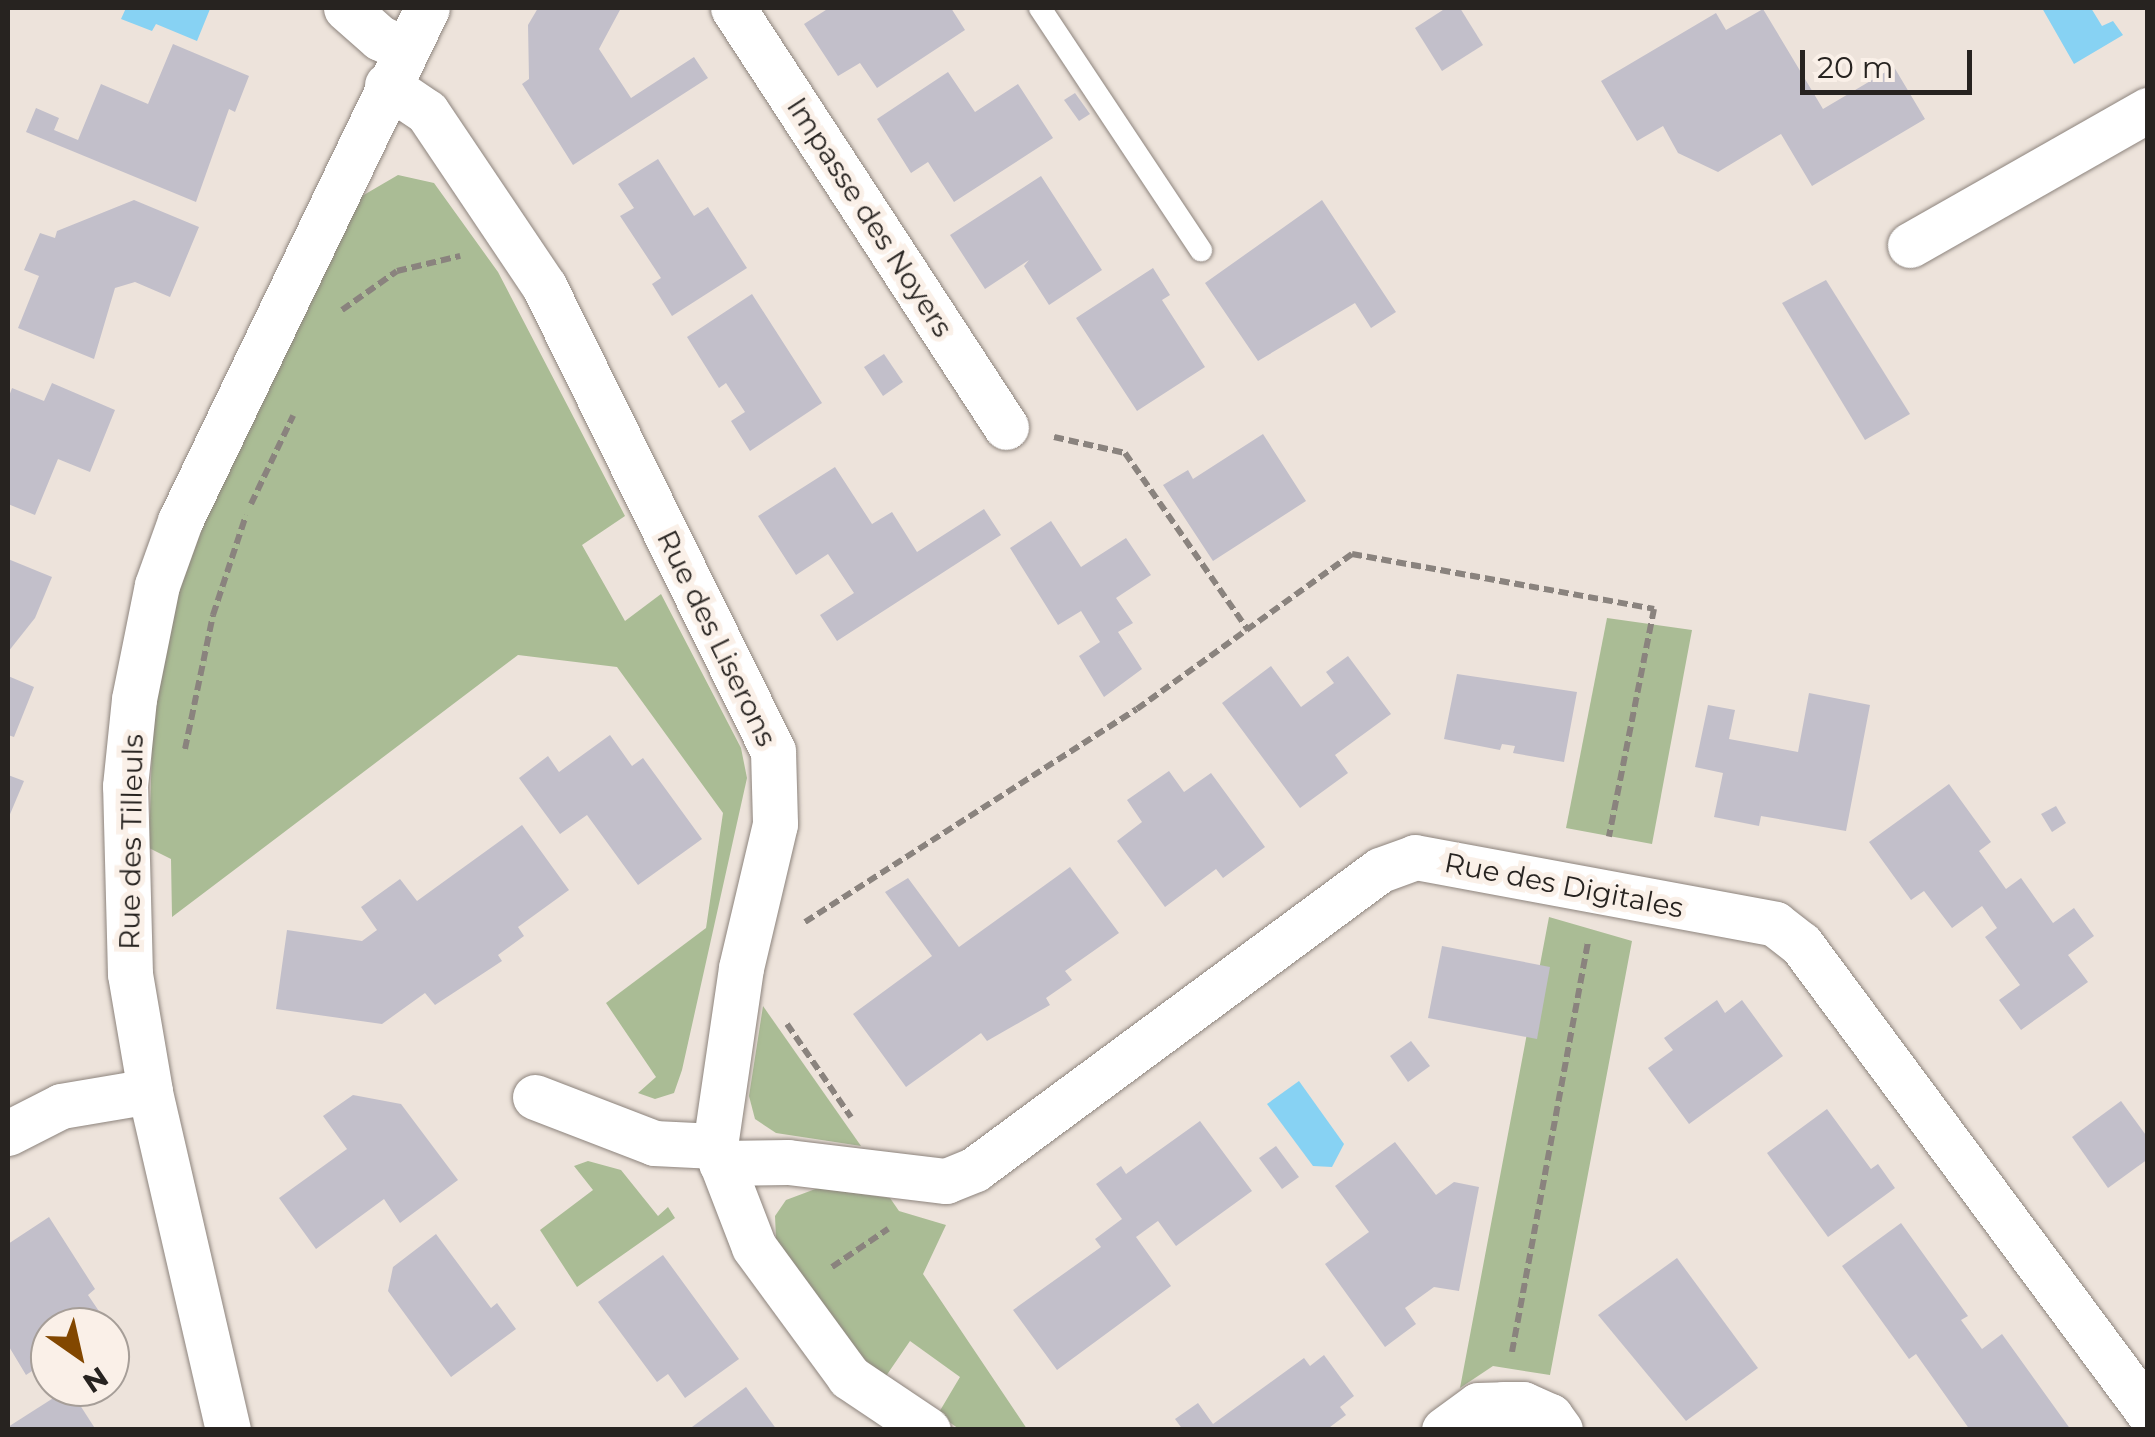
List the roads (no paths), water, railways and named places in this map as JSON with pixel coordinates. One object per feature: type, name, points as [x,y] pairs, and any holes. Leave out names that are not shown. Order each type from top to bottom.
[{"type":"street","name":"Rue des Liserons","points":[[346,8],[371,32],[396,67],[544,286],[773,750],[776,824],[741,968],[718,1155],[754,1247],[850,1377],[928,1430]]},
{"type":"street","name":"Rue des Tilleuls","points":[[228,1430],[150,1091],[130,974],[125,786],[143,640],[180,521],[427,8]]},
{"type":"street","name":"Impasse des Noyers","points":[[734,8],[1006,427]]},
{"type":"street","points":[[1910,245],[2148,110]]},
{"type":"street","name":"Rue des Digitales","points":[[535,1097],[654,1143],[718,1155],[946,1181],[975,1169],[1380,870],[1415,857],[1775,924],[1801,944],[2148,1412]]},
{"type":"street","points":[[8,1134],[61,1106],[150,1091]]},
{"type":"street","points":[[1444,1430],[1478,1405],[1513,1404],[1550,1416],[1560,1430]]},
{"type":"lane","points":[[1040,8],[1200,250]]},
{"type":"water","points":[[126,8],[210,9],[197,41],[156,24],[152,31],[121,19]]},
{"type":"water","points":[[2042,8],[2091,8],[2102,26],[2113,21],[2123,35],[2074,64]]},
{"type":"water","points":[[1299,1081],[1344,1144],[1332,1167],[1313,1166],[1267,1104]]}]
